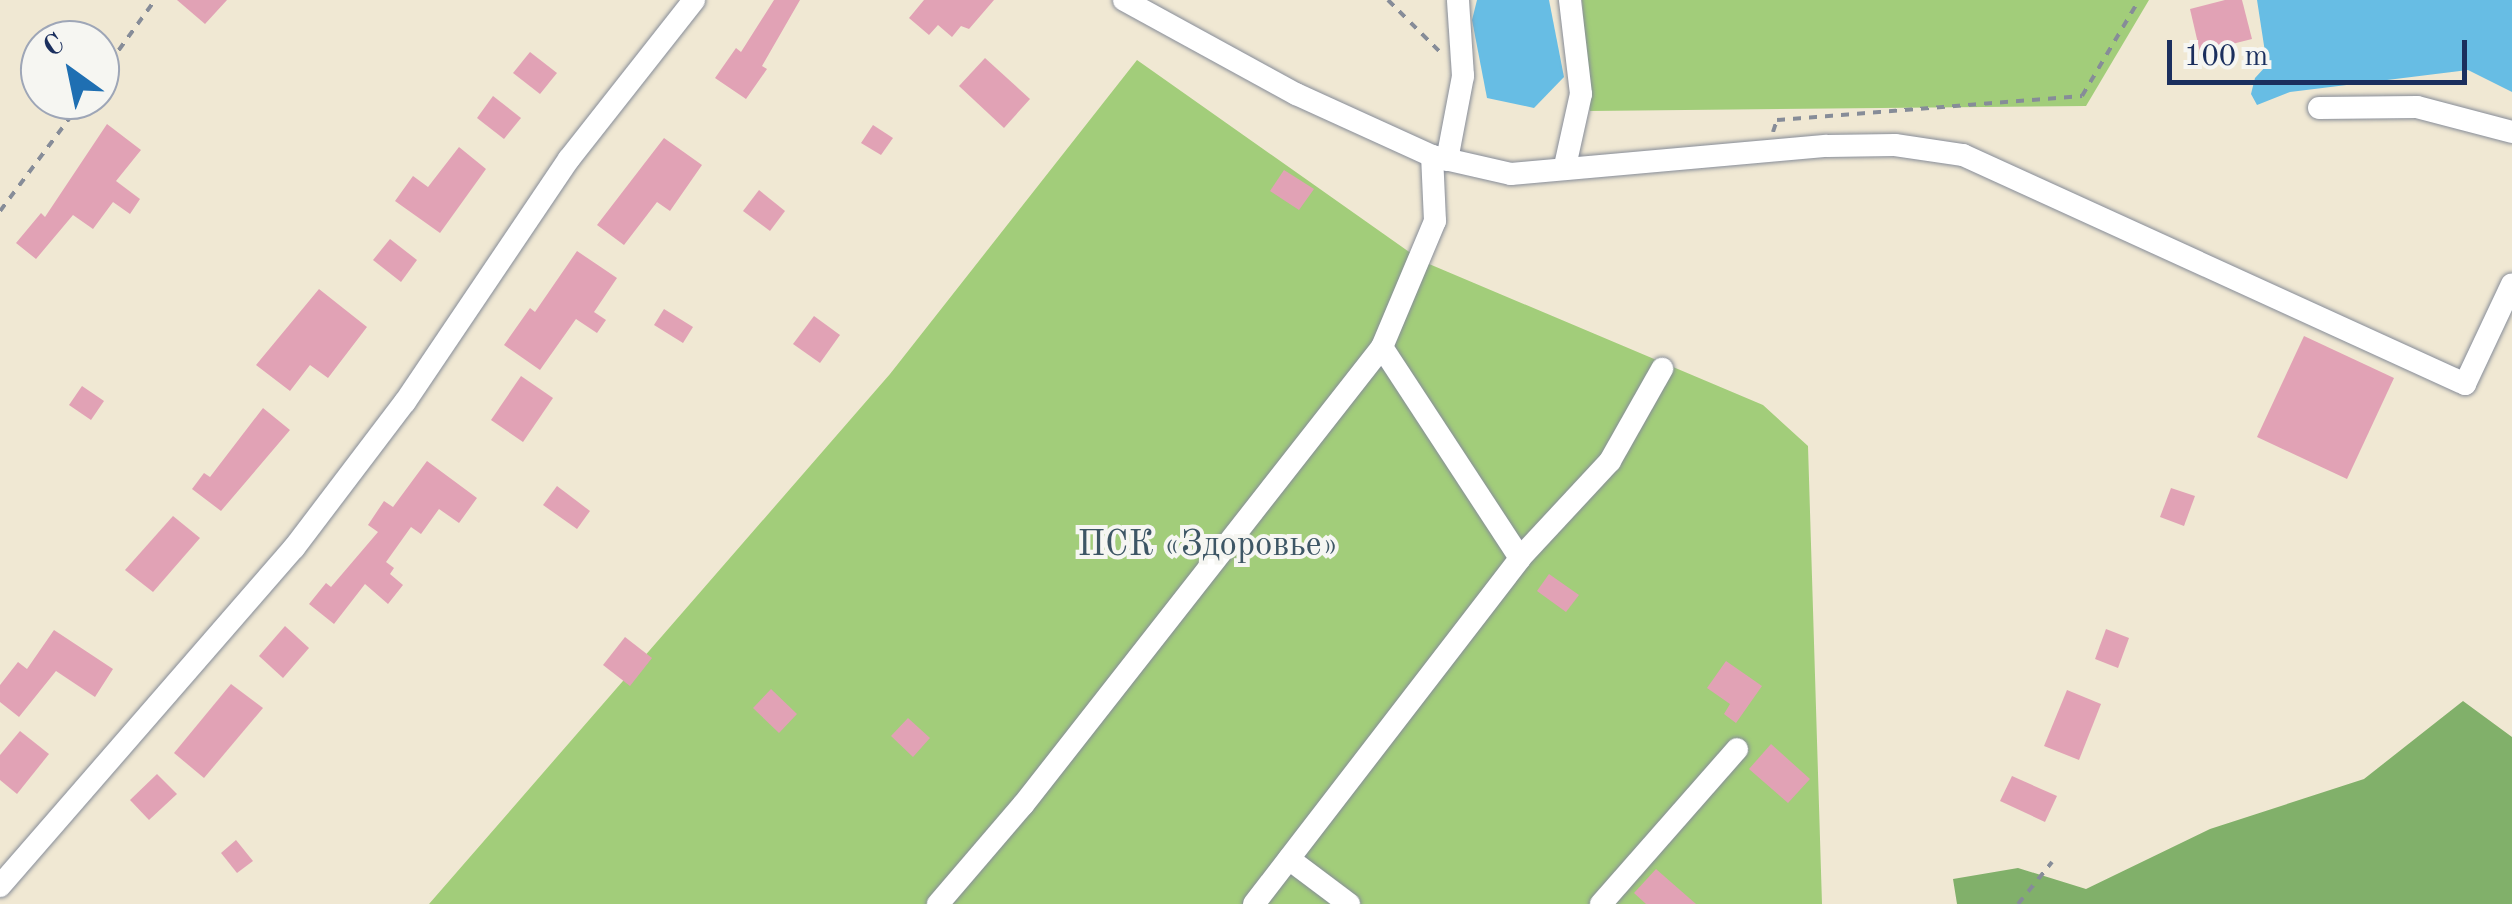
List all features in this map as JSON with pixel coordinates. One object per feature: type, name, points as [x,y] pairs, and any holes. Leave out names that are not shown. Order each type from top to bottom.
[{"type":"street","points":[[0,886],[294,548],[426,372],[569,159],[694,0]]},
{"type":"street","points":[[1124,0],[1296,94],[1440,158],[1511,174],[1565,166],[1895,145],[1963,155],[2466,384],[2512,284]]},
{"type":"street","points":[[938,904],[1023,805],[1200,573],[1382,347],[1435,220],[1440,158],[1464,76],[1458,0]]},
{"type":"street","points":[[1565,166],[1581,94],[1570,0]]},
{"type":"street","points":[[2319,108],[2417,107],[2512,132]]},
{"type":"street","points":[[1382,347],[1520,558]]},
{"type":"street","points":[[1254,904],[1520,558],[1610,461],[1662,370]]},
{"type":"street","points":[[1601,904],[1737,749]]},
{"type":"street","points":[[1289,859],[1350,904]]},
{"type":"path","points":[[120,48],[155,0]]},
{"type":"path","points":[[1388,0],[1464,76]]},
{"type":"path","points":[[1766,151],[1777,120],[2082,96],[2139,0]]},
{"type":"path","points":[[0,211],[67,120]]},
{"type":"path","points":[[2018,904],[2052,862]]},
{"type":"green space","points":[[1582,0],[2149,0],[2086,106],[1590,111]]},
{"type":"green space","name":"ПСК «Здоровье»","points":[[1137,60],[1422,261],[1763,405],[1808,446],[1822,904],[429,904],[890,374]]},
{"type":"green space","points":[[2463,701],[2512,737],[2512,904],[1957,904],[1953,879],[2018,868],[2086,889],[2210,829],[2364,779]]},
{"type":"water","points":[[1477,0],[1549,0],[1564,77],[1534,108],[1487,98],[1472,20]]},
{"type":"water","points":[[2257,0],[2512,0],[2512,92],[2468,70],[2290,92],[2257,105],[2251,94],[2255,78],[2267,65]]},
{"type":"building","points":[[177,0],[227,0],[205,24]]},
{"type":"building","points":[[774,0],[800,0],[762,66],[767,69],[746,99],[715,78],[736,48],[741,52]]},
{"type":"building","points":[[924,0],[994,0],[969,29],[961,26],[952,37],[938,25],[929,35],[909,18]]},
{"type":"building","points":[[2242,0],[2252,39],[2200,52],[2190,9]]},
{"type":"building","points":[[530,52],[557,73],[540,94],[513,73]]},
{"type":"building","points":[[985,58],[1030,99],[1004,128],[959,86]]},
{"type":"building","points":[[493,96],[521,118],[504,139],[477,118]]},
{"type":"building","points":[[107,124],[141,150],[116,181],[140,199],[130,214],[113,202],[93,229],[73,215],[36,259],[16,243],[41,213],[45,217]]},
{"type":"building","points":[[873,125],[893,138],[881,155],[861,143]]},
{"type":"building","points":[[664,138],[702,165],[670,211],[657,202],[624,245],[597,225]]},
{"type":"building","points":[[459,147],[486,169],[440,233],[395,201],[413,176],[428,187]]},
{"type":"building","points":[[1284,170],[1314,189],[1299,210],[1270,191]]},
{"type":"building","points":[[759,190],[785,211],[770,231],[743,211]]},
{"type":"building","points":[[390,239],[417,260],[401,282],[373,260]]},
{"type":"building","points":[[577,251],[617,278],[594,312],[606,320],[597,333],[576,319],[540,370],[504,345],[530,308],[535,312]]},
{"type":"building","points":[[319,289],[367,327],[328,378],[310,365],[290,391],[256,365]]},
{"type":"building","points":[[664,309],[693,327],[683,343],[654,325]]},
{"type":"building","points":[[814,316],[840,335],[820,363],[793,344]]},
{"type":"building","points":[[2304,336],[2394,378],[2347,479],[2257,437]]},
{"type":"building","points":[[521,376],[553,398],[523,442],[491,420]]},
{"type":"building","points":[[82,386],[104,401],[91,420],[69,405]]},
{"type":"building","points":[[263,408],[290,430],[221,511],[192,489],[204,473],[210,477]]},
{"type":"building","points":[[427,461],[477,498],[459,523],[439,509],[421,534],[411,527],[386,562],[394,568],[390,574],[403,585],[388,604],[365,584],[334,624],[309,604],[326,583],[331,587],[378,532],[368,525],[384,501],[393,507]]},
{"type":"building","points":[[557,486],[590,511],[577,529],[543,505]]},
{"type":"building","points":[[2171,488],[2195,496],[2184,526],[2160,517]]},
{"type":"building","points":[[173,516],[200,538],[153,592],[125,570]]},
{"type":"building","points":[[1549,574],[1579,595],[1566,612],[1537,591]]},
{"type":"building","points":[[285,626],[309,648],[283,678],[259,656]]},
{"type":"building","points":[[2106,629],[2129,638],[2118,668],[2095,659]]},
{"type":"building","points":[[54,630],[113,669],[95,697],[56,671],[19,717],[0,702],[0,685],[18,662],[27,669]]},
{"type":"building","points":[[625,637],[652,658],[630,686],[603,665]]},
{"type":"building","points":[[1726,661],[1762,686],[1736,723],[1724,714],[1730,704],[1707,688]]},
{"type":"building","points":[[231,684],[263,708],[204,778],[174,753]]},
{"type":"building","points":[[771,689],[797,714],[779,733],[753,708]]},
{"type":"building","points":[[2067,690],[2101,704],[2079,760],[2044,746]]},
{"type":"building","points":[[908,718],[930,738],[913,757],[891,736]]},
{"type":"building","points":[[20,731],[49,754],[17,794],[0,780],[0,755]]},
{"type":"building","points":[[1771,744],[1810,779],[1788,803],[1749,769]]},
{"type":"building","points":[[157,774],[177,794],[149,820],[130,800]]},
{"type":"building","points":[[2012,776],[2057,796],[2045,822],[2000,801]]},
{"type":"building","points":[[236,840],[253,861],[237,873],[221,853]]},
{"type":"building","points":[[1656,869],[1696,904],[1646,904],[1634,893]]}]
